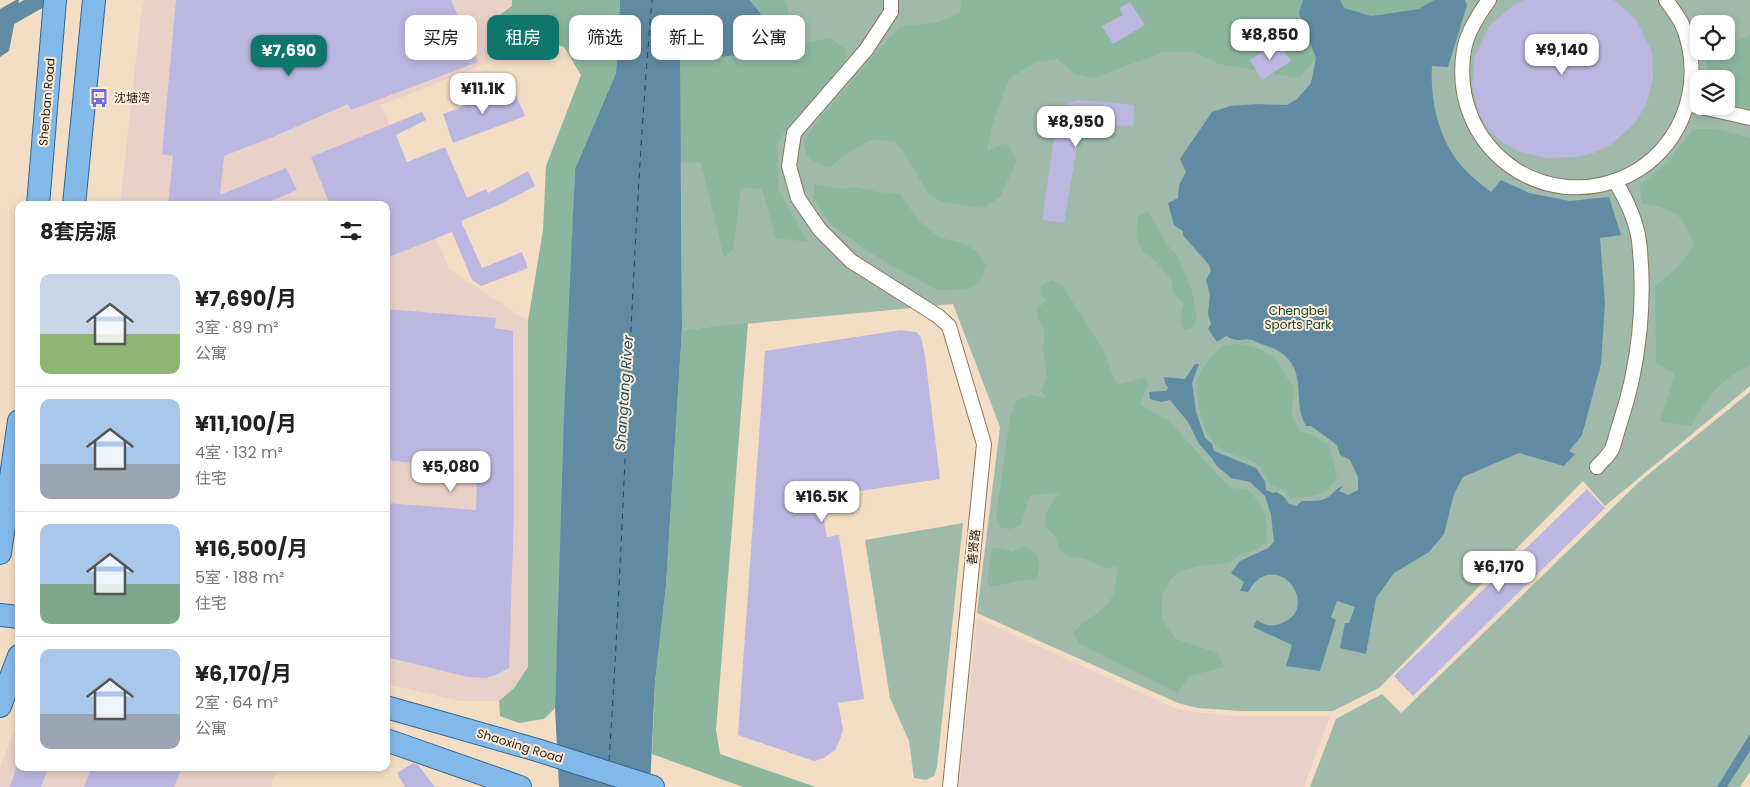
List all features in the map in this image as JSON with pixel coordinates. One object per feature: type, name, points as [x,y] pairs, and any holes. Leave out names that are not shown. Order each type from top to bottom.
[{"type":"main road","points":[[74,201],[94,0]]},
{"type":"main road","name":"Shenban Road","points":[[38,201],[55,1]]},
{"type":"main road","points":[[0,553],[15,449]]},
{"type":"main road","points":[[0,615],[15,617]]},
{"type":"main road","points":[[0,653],[15,656]]},
{"type":"main road","points":[[0,706],[15,667]]},
{"type":"main road","name":"Shaoxing Road","points":[[390,708],[537,750],[653,787]]},
{"type":"main road","points":[[390,741],[520,787]]},
{"type":"street","name":"善贤路","points":[[892,0],[891,12],[866,50],[794,133],[789,166],[798,198],[820,230],[851,261],[938,316],[949,326],[984,444],[950,787]]},
{"type":"street","points":[[1489,0],[1474,20],[1464,49],[1462,79],[1467,109],[1480,137],[1501,160],[1526,176],[1555,186],[1586,188],[1616,181],[1640,169],[1661,151],[1677,129],[1688,104],[1692,77],[1690,49],[1681,22],[1666,0]]},
{"type":"street","points":[[1688,104],[1750,118]]},
{"type":"street","points":[[1597,466],[1611,450],[1624,412],[1634,370],[1640,322],[1639,240],[1627,200],[1616,181]]},
{"type":"shaded area","points":[[145,0],[512,0],[512,6],[500,15],[487,15],[487,60],[495,60],[381,105],[449,269],[528,321],[528,667],[514,688],[499,701],[460,701],[390,685],[390,201],[120,201],[141,13]]},
{"type":"shaded area","points":[[977,618],[1175,708],[1233,716],[1330,716],[1304,787],[959,787]]},
{"type":"shaded area","points":[[15,729],[15,771],[277,771],[271,783],[272,787],[0,787],[0,767]]},
{"type":"green space","points":[[512,0],[620,0],[619,15],[569,15],[569,55],[564,47],[559,45],[559,15],[500,15],[512,6]]},
{"type":"green space","name":"Chengbei Sports Park","points":[[750,0],[1750,0],[1750,386],[1605,506],[1583,481],[1379,688],[1333,711],[1242,711],[1197,708],[1178,703],[977,613],[1000,427],[953,304],[682,330],[680,60],[723,60],[723,56],[733,55],[733,60],[805,60],[805,15],[762,15]]},
{"type":"green space","points":[[750,0],[784,0],[787,4],[789,15],[762,15]]},
{"type":"green space","points":[[962,0],[1303,0],[1299,13],[1316,58],[1299,78],[1219,64],[1195,52],[1164,52],[1093,78],[1076,74],[1057,59],[1035,62],[1009,79],[992,125],[987,151],[1006,143],[1017,161],[1000,197],[984,208],[943,202],[929,195],[895,141],[870,140],[830,167],[812,160],[805,148],[809,133],[899,27],[938,22],[960,13]]},
{"type":"green space","points":[[1340,0],[1434,0],[1419,9],[1371,16],[1344,8]]},
{"type":"green space","points":[[1750,35],[1750,108],[1735,105],[1735,70],[1707,70],[1706,60],[1735,60],[1735,42]]},
{"type":"green space","points":[[830,38],[845,49],[845,61],[783,134],[778,145],[778,189],[808,242],[776,238],[762,189],[741,188],[733,249],[724,258],[701,163],[680,162],[680,60],[723,60],[723,56],[733,55],[733,60],[805,60],[805,43]]},
{"type":"green space","points":[[572,60],[617,60],[616,73],[575,169],[555,708],[544,719],[519,723],[500,716],[499,701],[514,688],[528,667],[528,321],[543,230],[546,166],[581,75]]},
{"type":"green space","points":[[1693,129],[1716,129],[1750,138],[1750,365],[1729,377],[1715,391],[1690,426],[1660,421],[1675,374],[1656,363],[1655,286],[1679,266],[1694,245],[1686,226],[1676,214],[1662,207],[1642,204],[1640,185],[1666,164]]},
{"type":"green space","points":[[814,184],[841,189],[855,187],[900,194],[919,221],[940,238],[964,243],[978,253],[986,265],[980,281],[970,289],[937,290],[889,264],[832,225],[814,198]]},
{"type":"green space","points":[[1148,211],[1166,243],[1178,257],[1192,291],[1197,319],[1190,329],[1183,330],[1180,318],[1184,304],[1174,293],[1171,279],[1142,250],[1136,237],[1138,216]]},
{"type":"green space","points":[[1052,280],[1062,285],[1103,350],[1117,385],[1145,377],[1148,385],[1140,405],[1168,420],[1229,487],[1250,491],[1266,517],[1267,542],[1255,550],[1240,555],[1229,563],[1199,566],[1183,570],[1171,579],[1162,595],[1162,620],[1176,639],[1218,653],[1224,667],[1190,676],[1177,693],[1080,644],[1073,634],[1080,626],[1106,606],[1110,600],[1115,589],[1117,566],[1105,569],[1093,562],[1068,556],[1060,550],[1056,537],[1045,527],[1045,521],[1048,508],[1060,493],[1030,495],[1021,525],[1010,529],[1001,528],[996,518],[1010,417],[1016,401],[1032,395],[1046,398],[1041,390],[1047,378],[1043,347],[1045,332],[1038,318],[1037,309],[1047,300],[1040,295],[1041,285]]},
{"type":"green space","points":[[748,323],[716,730],[720,754],[816,787],[743,787],[652,754],[655,682],[666,586],[682,330]]},
{"type":"green space","points":[[1249,345],[1272,356],[1276,360],[1293,386],[1292,414],[1299,431],[1313,435],[1329,445],[1337,478],[1323,493],[1291,498],[1284,490],[1271,486],[1262,470],[1255,463],[1224,452],[1214,443],[1204,425],[1201,414],[1197,391],[1198,381],[1200,373],[1207,362],[1222,346]]},
{"type":"green space","points":[[1750,392],[1750,772],[1740,787],[1310,787],[1336,719],[1382,694],[1401,713],[1639,482]]},
{"type":"green space","points":[[963,523],[937,767],[934,776],[926,780],[914,778],[909,741],[890,698],[865,540]]},
{"type":"green space","points":[[1022,546],[1033,551],[1038,559],[1039,569],[1036,580],[1023,580],[991,587],[987,582],[992,548],[1012,552]]},
{"type":"water","points":[[19,0],[9,51],[0,57],[0,9]]},
{"type":"water","name":"Shangtang River","points":[[620,0],[750,0],[762,15],[733,15],[733,56],[723,56],[723,15],[651,15],[651,60],[680,60],[682,330],[666,586],[655,682],[650,787],[559,787],[555,708],[564,416],[575,169],[616,73],[617,60],[641,60],[641,15],[619,15]]},
{"type":"water","points":[[1303,0],[1340,0],[1344,8],[1371,16],[1419,9],[1434,0],[1465,0],[1467,5],[1448,67],[1432,66],[1432,92],[1437,117],[1446,141],[1459,163],[1491,192],[1501,180],[1529,193],[1570,201],[1609,197],[1621,235],[1600,238],[1605,303],[1601,364],[1582,435],[1569,451],[1575,454],[1564,466],[1519,453],[1463,477],[1454,494],[1444,534],[1429,552],[1394,573],[1376,598],[1366,654],[1340,648],[1345,623],[1349,623],[1355,607],[1337,601],[1331,617],[1336,620],[1320,671],[1286,666],[1292,645],[1253,627],[1257,620],[1266,625],[1276,625],[1293,615],[1298,605],[1296,594],[1290,584],[1281,576],[1270,574],[1259,579],[1248,592],[1240,591],[1244,582],[1231,573],[1240,561],[1268,548],[1274,542],[1271,515],[1265,496],[1250,482],[1231,478],[1217,466],[1199,444],[1188,422],[1170,400],[1161,402],[1150,399],[1149,392],[1166,391],[1168,388],[1164,377],[1185,379],[1195,364],[1199,364],[1192,383],[1196,412],[1205,438],[1212,444],[1214,451],[1256,468],[1265,481],[1266,490],[1273,493],[1277,492],[1289,504],[1296,506],[1302,501],[1326,498],[1343,486],[1339,491],[1348,495],[1358,490],[1358,477],[1350,460],[1340,455],[1337,445],[1311,426],[1306,426],[1300,406],[1297,377],[1289,360],[1278,350],[1253,340],[1234,340],[1226,336],[1217,342],[1208,329],[1211,324],[1208,314],[1210,295],[1206,280],[1211,271],[1209,265],[1183,235],[1183,231],[1174,225],[1168,203],[1178,198],[1179,185],[1186,172],[1180,159],[1212,112],[1230,106],[1256,104],[1287,105],[1297,99],[1311,83],[1316,58],[1299,13]]},
{"type":"water","points":[[1750,734],[1750,751],[1727,787],[1717,787]]},
{"type":"building","points":[[176,0],[451,0],[458,15],[405,15],[405,60],[477,60],[478,62],[351,110],[348,104],[224,156],[220,195],[286,168],[297,190],[271,201],[168,201],[173,156],[162,154]]},
{"type":"building","points":[[1524,0],[1613,0],[1636,20],[1652,52],[1653,79],[1646,105],[1634,124],[1610,145],[1593,153],[1577,157],[1546,158],[1517,151],[1490,132],[1479,113],[1472,84],[1475,56],[1489,26],[1513,6]]},
{"type":"building","points":[[1130,2],[1145,25],[1113,44],[1102,26],[1123,15],[1119,8]]},
{"type":"building","points":[[1278,41],[1291,61],[1262,80],[1250,60]]},
{"type":"building","points":[[513,88],[525,116],[453,143],[443,114]]},
{"type":"building","points":[[1078,100],[1134,105],[1133,126],[1081,123],[1064,223],[1042,220],[1057,118],[1060,111],[1069,103]]},
{"type":"building","points":[[422,112],[426,120],[396,135],[407,162],[445,147],[467,198],[486,189],[488,193],[528,171],[535,186],[503,203],[461,221],[482,268],[522,252],[528,268],[481,286],[472,280],[452,232],[390,256],[390,201],[328,201],[311,157]]},
{"type":"building","points":[[390,309],[496,318],[495,328],[513,331],[514,513],[509,668],[485,678],[467,677],[390,658],[390,503],[476,510],[477,470],[390,460]]},
{"type":"building","points":[[901,330],[916,332],[921,337],[940,479],[820,497],[827,537],[839,535],[864,699],[838,703],[843,730],[839,742],[835,750],[824,758],[814,761],[738,735],[765,351]]},
{"type":"building","points":[[1587,489],[1605,508],[1413,696],[1394,676]]},
{"type":"building","points":[[413,763],[418,765],[435,787],[405,787],[397,773]]},
{"type":"building","points":[[15,771],[47,771],[41,787],[10,787]]},
{"type":"building","points":[[90,771],[181,771],[174,787],[84,787]]},
{"type":"waterway","points":[[0,23],[40,0]]},
{"type":"ferry route","points":[[609,761],[638,190],[652,0]]},
{"type":"place","name":"沈塘湾","points":[[99,98]]}]
